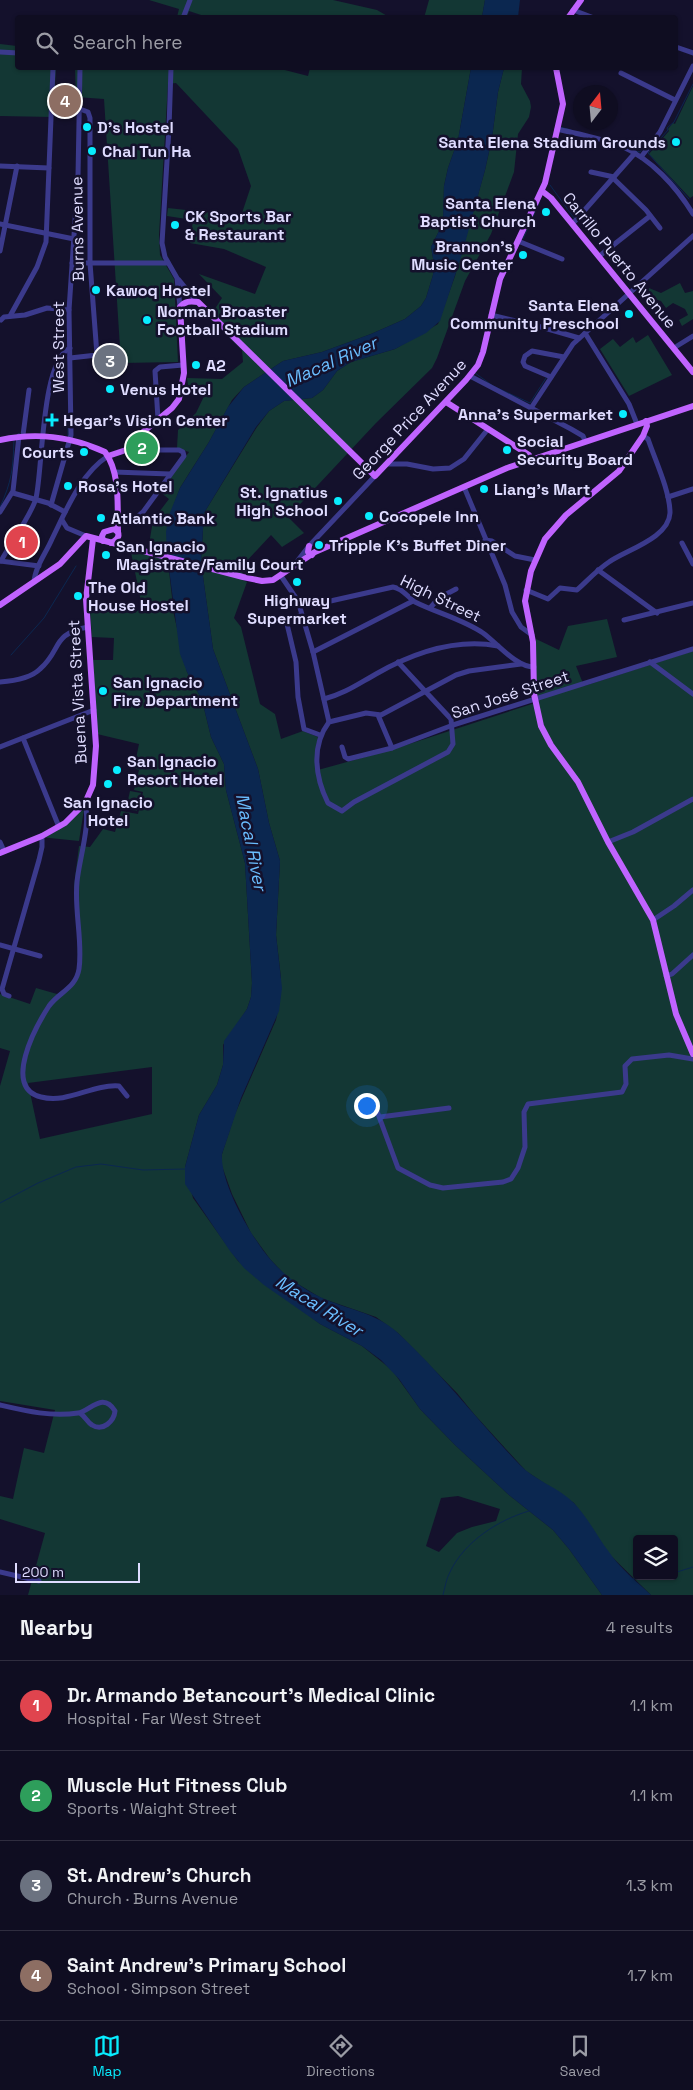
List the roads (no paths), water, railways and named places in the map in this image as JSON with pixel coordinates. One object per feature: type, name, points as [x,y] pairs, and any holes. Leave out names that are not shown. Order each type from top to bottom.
[{"type":"main road","points":[[570,15],[581,0]]},
{"type":"main road","name":"George Price Avenue","points":[[376,476],[470,376],[480,359],[500,279],[542,189],[563,98],[556,70]]},
{"type":"main road","name":"Carrillo Puerto Avenue","points":[[542,189],[553,194],[693,372]]},
{"type":"main road","name":"Carrillo Puerto Avenue","points":[[542,189],[693,366]]},
{"type":"main road","points":[[108,456],[128,447],[175,405],[181,394],[184,379],[180,308],[188,301],[198,302],[376,476]]},
{"type":"main road","points":[[446,402],[529,455],[531,460]]},
{"type":"main road","name":"George Price Avenue","points":[[111,543],[132,550],[236,575],[266,581],[273,580],[312,555],[464,486],[531,460],[693,406]]},
{"type":"main road","points":[[646,421],[647,426],[644,436],[615,476],[570,511],[542,544],[534,560],[526,590],[526,606],[532,635],[535,701],[539,720],[547,739],[574,774],[608,842],[653,920],[676,1014],[693,1054]]},
{"type":"main road","points":[[0,440],[21,436],[43,435],[103,450],[108,456],[113,469],[117,496],[118,537],[111,543],[90,538],[60,564],[0,605]]},
{"type":"main road","points":[[113,469],[118,453]]},
{"type":"main road","points":[[103,541],[102,536],[106,530],[117,529]]},
{"type":"main road","name":"Buena Vista Street","points":[[2,852],[59,827],[71,818],[85,803],[93,785],[96,746],[86,589],[90,538]]},
{"type":"main road","points":[[309,546],[308,552],[312,555]]},
{"type":"street","points":[[184,15],[190,0]]},
{"type":"street","points":[[573,10],[586,15]]},
{"type":"street","points":[[678,48],[693,53]]},
{"type":"street","points":[[0,52],[15,53]]},
{"type":"street","points":[[641,157],[660,132],[693,66]]},
{"type":"street","points":[[10,316],[42,254],[46,234],[53,70]]},
{"type":"street","name":"West Street","points":[[51,505],[70,441],[69,310],[80,109],[80,70]]},
{"type":"street","points":[[171,70],[163,254],[177,278],[198,302]]},
{"type":"street","points":[[620,74],[675,100]]},
{"type":"street","name":"Burns Avenue","points":[[70,358],[97,355],[90,263],[90,118],[88,112],[80,109]]},
{"type":"street","points":[[557,129],[612,143],[635,153],[669,182],[693,214]]},
{"type":"street","points":[[575,221],[635,153]]},
{"type":"street","points":[[0,166],[49,168]]},
{"type":"street","points":[[0,251],[2,225],[17,166]]},
{"type":"street","points":[[591,172],[613,177],[660,228]]},
{"type":"street","points":[[688,206],[693,202]]},
{"type":"street","points":[[602,254],[650,216]]},
{"type":"street","points":[[2,225],[74,239]]},
{"type":"street","points":[[531,408],[564,357],[579,338],[693,236]]},
{"type":"street","points":[[518,241],[562,259]]},
{"type":"street","points":[[72,263],[168,262]]},
{"type":"street","points":[[177,278],[180,308]]},
{"type":"street","points":[[0,320],[4,317],[25,315],[47,308],[69,310]]},
{"type":"street","points":[[491,315],[532,324],[579,338]]},
{"type":"street","points":[[585,332],[629,404],[637,424]]},
{"type":"street","points":[[677,346],[693,336]]},
{"type":"street","points":[[39,566],[0,561],[36,500],[50,383],[60,356],[65,350],[70,348]]},
{"type":"street","points":[[551,377],[525,366],[523,362],[525,356],[532,351],[564,357]]},
{"type":"street","points":[[158,419],[155,371],[160,367],[183,365]]},
{"type":"street","points":[[470,376],[571,429],[586,441]]},
{"type":"street","points":[[0,512],[12,494],[30,390]]},
{"type":"street","points":[[387,464],[407,464],[433,469],[450,468],[464,459],[488,429]]},
{"type":"street","points":[[526,590],[548,598],[560,588],[577,590],[598,570],[661,531],[666,525],[669,518],[668,497],[648,439],[644,436]]},
{"type":"street","points":[[117,529],[139,516],[184,458],[184,454],[176,450],[139,450],[128,447]]},
{"type":"street","points":[[34,582],[39,566],[65,512],[88,476],[108,456]]},
{"type":"street","points":[[113,469],[170,474]]},
{"type":"street","name":"George Price Avenue","points":[[291,569],[309,546],[376,476]]},
{"type":"street","points":[[464,486],[505,585],[515,618],[526,632],[532,635]]},
{"type":"street","points":[[668,497],[693,489]]},
{"type":"street","points":[[12,494],[51,505],[65,512]]},
{"type":"street","points":[[62,520],[68,528],[90,538]]},
{"type":"street","points":[[485,540],[492,541],[515,556],[534,560]]},
{"type":"street","points":[[682,543],[693,564]]},
{"type":"street","points":[[598,570],[657,613]]},
{"type":"street","points":[[282,576],[298,601],[313,652],[329,722]]},
{"type":"street","name":"High Street","points":[[298,601],[326,602],[393,587],[403,590],[412,600],[476,628],[521,664],[534,667]]},
{"type":"street","points":[[430,608],[439,598],[456,589]]},
{"type":"street","points":[[313,652],[412,600]]},
{"type":"street","points":[[624,620],[693,603]]},
{"type":"street","points":[[301,615],[290,620],[287,624],[296,662],[299,703],[304,729],[320,735]]},
{"type":"street","points":[[0,682],[36,672],[44,665],[63,636],[73,630],[88,627]]},
{"type":"street","points":[[324,699],[347,692],[398,662],[423,652],[455,645],[479,643],[499,646]]},
{"type":"street","name":"San José Street","points":[[342,746],[345,757],[348,759],[392,748],[453,726],[693,649]]},
{"type":"street","points":[[398,662],[424,691],[451,719],[453,744],[448,752],[354,802],[342,811],[328,803],[321,784],[317,760],[317,745],[320,735],[329,722],[366,713],[378,715],[424,691],[463,673],[521,664]]},
{"type":"street","points":[[650,662],[693,694]]},
{"type":"street","points":[[0,747],[94,710]]},
{"type":"street","points":[[378,715],[392,748]]},
{"type":"street","points":[[24,738],[59,827]]},
{"type":"street","points":[[608,842],[633,832],[693,800]]},
{"type":"street","points":[[85,803],[85,830],[77,883],[79,968],[75,983],[50,1005],[41,1021],[23,1063],[22,1079],[29,1091],[40,1097],[62,1099],[108,1085],[118,1086],[127,1096]]},
{"type":"street","points":[[9,996],[4,994],[2,989],[39,860],[42,836]]},
{"type":"street","points":[[0,842],[2,852]]},
{"type":"street","points":[[653,920],[693,890]]},
{"type":"street","points":[[0,945],[40,956]]},
{"type":"street","points":[[666,976],[672,974],[693,956]]},
{"type":"street","points":[[374,1103],[394,1161],[401,1170],[439,1187],[503,1182],[513,1176],[524,1151],[526,1139],[524,1112],[528,1104],[622,1092],[626,1084],[625,1066],[632,1059],[673,1055],[693,1059]]},
{"type":"street","points":[[380,1117],[449,1108]]},
{"type":"street","points":[[0,1405],[44,1414],[80,1413],[93,1404],[101,1402],[109,1404],[115,1410],[114,1418],[110,1423],[97,1427],[80,1413]]},
{"type":"street","points":[[0,1572],[39,1581]]},
{"type":"water","points":[[485,0],[520,0],[518,15],[482,15]]},
{"type":"water","name":"Macal River","points":[[471,70],[504,70],[485,170],[462,254],[440,321],[426,333],[395,349],[351,362],[337,371],[323,390],[312,398],[284,401],[269,411],[256,427],[204,513],[201,562],[213,649],[258,769],[269,823],[280,861],[276,935],[282,988],[279,1011],[241,1098],[222,1154],[223,1166],[226,1180],[238,1209],[254,1237],[275,1265],[306,1290],[380,1320],[398,1333],[430,1365],[525,1470],[568,1497],[574,1503],[613,1558],[633,1580],[651,1595],[602,1595],[553,1530],[509,1495],[455,1445],[420,1409],[399,1379],[381,1360],[362,1346],[320,1324],[264,1285],[244,1268],[230,1251],[185,1184],[185,1167],[199,1115],[217,1085],[223,1065],[224,1041],[247,1009],[251,997],[252,983],[245,863],[226,790],[224,764],[211,737],[202,700],[180,654],[167,553],[166,532],[169,515],[180,488],[228,407],[244,387],[283,361],[322,352],[371,334],[405,319],[421,306],[426,298],[433,275],[434,264],[431,247],[443,223],[444,186],[458,140]]},
{"type":"waterway","points":[[689,199],[648,153],[668,130],[667,128],[674,122],[693,84]]},
{"type":"waterway","points":[[560,127],[571,130]]},
{"type":"waterway","points":[[636,151],[640,152],[642,149]]},
{"type":"waterway","points":[[550,185],[574,218]]},
{"type":"waterway","points":[[523,239],[539,203]]},
{"type":"waterway","points":[[475,373],[493,386],[530,403],[546,378]]},
{"type":"waterway","points":[[68,417],[68,436]]},
{"type":"waterway","points":[[0,507],[11,475],[14,440]]},
{"type":"waterway","points":[[11,655],[44,618],[76,566]]},
{"type":"waterway","points":[[0,1203],[38,1183],[76,1167],[101,1164],[143,1170],[185,1169]]},
{"type":"waterway","points":[[443,1595],[450,1572],[456,1561],[473,1542],[494,1526],[529,1511]]},
{"type":"waterway","points":[[678,1572],[693,1567]]},
{"type":"place","name":"Saint Andrew's Primary School","points":[[65,101]]},
{"type":"place","name":"D's Hostel","points":[[87,127]]},
{"type":"place","name":"Santa Elena Stadium Grounds","points":[[676,142]]},
{"type":"place","name":"Chal Tun Ha","points":[[92,151]]},
{"type":"place","name":"Santa Elena Baptist Church","points":[[546,212]]},
{"type":"place","name":"CK Sports Bar & Restaurant","points":[[175,225]]},
{"type":"place","name":"Brannon's Music Center","points":[[523,255]]},
{"type":"place","name":"Kawoq Hostel","points":[[96,290]]},
{"type":"place","name":"Santa Elena Community Preschool","points":[[629,314]]},
{"type":"place","name":"Norman Broaster Football Stadium","points":[[147,320]]},
{"type":"place","name":"St. Andrew's Church","points":[[110,361]]},
{"type":"place","name":"A2","points":[[196,365]]},
{"type":"place","name":"Venus Hotel","points":[[110,389]]},
{"type":"place","name":"Anna's Supermarket","points":[[623,414]]},
{"type":"place","name":"Hegar's Vision Center","points":[[52,420]]},
{"type":"place","name":"Muscle Hut Fitness Club","points":[[142,448]]},
{"type":"place","name":"Social Security Board","points":[[507,450]]},
{"type":"place","name":"Courts","points":[[84,452]]},
{"type":"place","name":"Rosa's Hotel","points":[[68,486]]},
{"type":"place","name":"Liang's Mart","points":[[484,489]]},
{"type":"place","name":"St. Ignatius High School","points":[[338,501]]},
{"type":"place","name":"Cocopele Inn","points":[[369,516]]},
{"type":"place","name":"Atlantic Bank","points":[[101,518]]},
{"type":"place","name":"Dr. Armando Betancourt's Medical Clinic","points":[[22,542]]},
{"type":"place","name":"Tripple K's Buffet Diner","points":[[319,545]]},
{"type":"place","name":"San Ignacio Magistrate/Family Court","points":[[106,555]]},
{"type":"place","name":"Highway Supermarket","points":[[297,582]]},
{"type":"place","name":"The Old House Hostel","points":[[78,596]]},
{"type":"place","name":"San Ignacio Fire Department","points":[[103,691]]},
{"type":"place","name":"San Ignacio Resort Hotel","points":[[117,770]]},
{"type":"place","name":"San Ignacio Hotel","points":[[108,784]]}]
